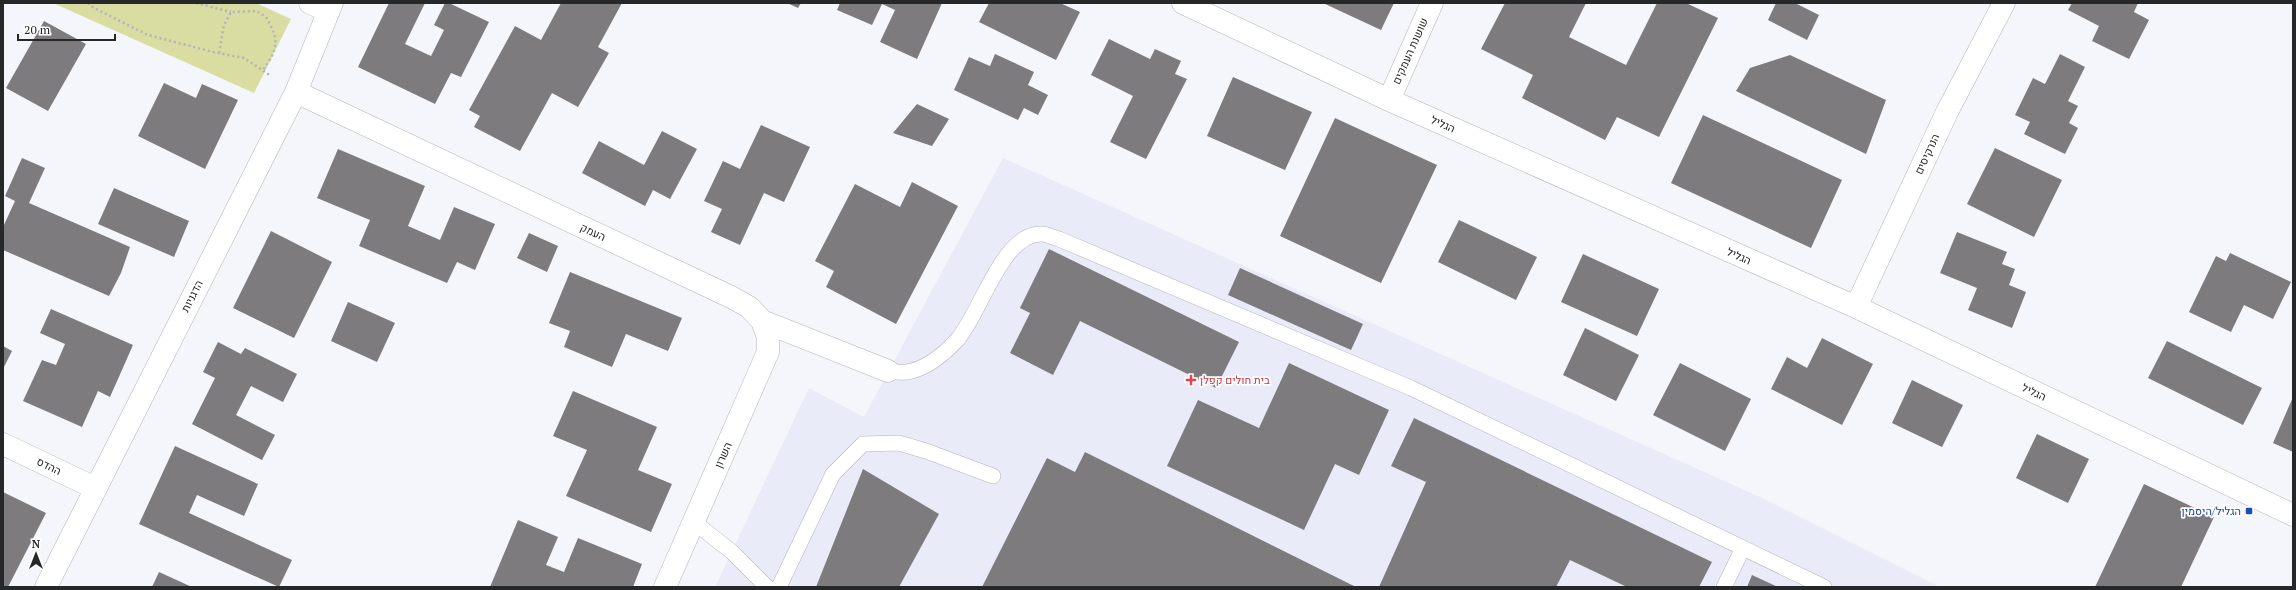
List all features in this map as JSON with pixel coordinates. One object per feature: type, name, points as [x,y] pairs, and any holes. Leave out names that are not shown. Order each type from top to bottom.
[{"type":"street","name":"הגליל","points":[[1183,3],[1389,100],[1856,308],[2293,515]]},
{"type":"street","name":"שושנת העמקים","points":[[1389,100],[1432,3]]},
{"type":"street","name":"הנרקיסים","points":[[1856,308],[1947,112],[2004,3]]},
{"type":"street","name":"הדגניות","points":[[46,587],[296,92],[324,6]]},
{"type":"street","name":"העמק","points":[[296,92],[731,297],[749,308],[762,321],[888,371]]},
{"type":"street","name":"השרון","points":[[665,587],[768,352],[768,337],[762,321]]},
{"type":"street","name":"ההדס","points":[[3,444],[95,488]]},
{"type":"lane","points":[[888,371],[906,372],[922,368],[936,359],[958,339],[1009,251],[1027,238],[1042,234],[1059,239],[1410,388],[1824,587]]},
{"type":"lane","points":[[779,587],[833,474],[863,444],[899,443],[926,451],[993,476]]},
{"type":"lane","points":[[694,522],[732,552],[767,587]]},
{"type":"lane","points":[[1724,587],[1743,548]]},
{"type":"path","points":[[88,3],[94,8],[148,35],[244,58],[296,92]]},
{"type":"path","points":[[196,3],[231,12],[256,11],[266,17],[271,25],[276,42],[274,54],[263,70]]},
{"type":"path","points":[[219,53],[224,25],[231,12]]},
{"type":"shaded area","name":"בית חולים קפלן","points":[[1003,158],[1760,497],[1940,587],[715,587],[809,388],[864,417]]},
{"type":"green space","points":[[53,3],[256,3],[291,19],[254,93]]},
{"type":"building","points":[[389,3],[425,3],[405,44],[431,56],[444,30],[434,25],[445,3],[449,3],[489,22],[461,77],[451,73],[435,104],[358,67]]},
{"type":"building","points":[[561,3],[622,3],[598,47],[609,53],[578,107],[552,93],[520,151],[474,127],[480,116],[469,110],[515,26],[541,40]]},
{"type":"building","points":[[787,3],[801,3],[798,8]]},
{"type":"building","points":[[840,3],[942,3],[917,59],[880,42],[895,10],[882,4],[872,25],[837,10]]},
{"type":"building","points":[[989,3],[1060,3],[1080,12],[1056,60],[979,22]]},
{"type":"building","points":[[1323,3],[1394,3],[1381,30]]},
{"type":"building","points":[[1505,3],[1586,3],[1569,37],[1626,65],[1657,3],[1686,3],[1718,18],[1659,137],[1617,117],[1605,140],[1522,98],[1533,75],[1481,49]]},
{"type":"building","points":[[1776,3],[1795,3],[1819,15],[1807,40],[1768,20]]},
{"type":"building","points":[[2072,3],[2138,3],[2134,12],[2149,20],[2129,59],[2092,41],[2099,26],[2068,10]]},
{"type":"building","points":[[44,21],[86,44],[48,111],[6,88]]},
{"type":"building","points":[[1109,39],[1150,59],[1155,49],[1181,61],[1175,74],[1187,79],[1146,159],[1110,142],[1133,96],[1091,75]]},
{"type":"building","points":[[995,54],[1034,72],[1028,85],[1048,95],[1038,115],[1024,108],[1018,120],[954,90],[969,57],[990,66]]},
{"type":"building","points":[[2060,54],[2085,67],[2068,101],[2078,106],[2069,123],[2078,128],[2065,154],[2024,134],[2030,122],[2015,115],[2033,78],[2045,84]]},
{"type":"building","points":[[1790,55],[1886,100],[1866,154],[1736,91],[1750,68]]},
{"type":"building","points":[[1233,77],[1312,112],[1285,170],[1207,136]]},
{"type":"building","points":[[164,83],[196,98],[202,84],[238,100],[205,169],[138,136]]},
{"type":"building","points":[[917,104],[949,119],[932,146],[893,133]]},
{"type":"building","points":[[1703,115],[1842,180],[1811,248],[1671,183]]},
{"type":"building","points":[[1335,118],[1437,165],[1381,283],[1280,236]]},
{"type":"building","points":[[761,125],[810,147],[784,202],[764,193],[740,245],[711,232],[722,209],[704,201],[723,161],[740,169]]},
{"type":"building","points":[[662,131],[697,149],[670,199],[653,190],[645,206],[582,173],[599,141],[644,165]]},
{"type":"building","points":[[1995,148],[2062,180],[2034,237],[1967,204]]},
{"type":"building","points":[[338,149],[425,186],[408,226],[440,240],[454,207],[495,224],[475,270],[457,262],[447,283],[359,246],[370,220],[317,198]]},
{"type":"building","points":[[22,158],[45,168],[29,203],[130,247],[121,273],[109,296],[3,250],[3,227],[15,201],[5,196]]},
{"type":"building","points":[[912,182],[958,206],[896,324],[826,287],[834,271],[815,261],[855,184],[900,207]]},
{"type":"building","points":[[114,188],[189,221],[174,257],[98,224]]},
{"type":"building","points":[[1459,220],[1537,257],[1516,300],[1438,262]]},
{"type":"building","points":[[271,231],[332,262],[294,338],[233,308]]},
{"type":"building","points":[[1957,232],[2007,252],[2002,264],[2015,269],[2009,285],[2026,292],[2012,328],[1968,310],[1977,288],[1940,273]]},
{"type":"building","points":[[529,233],[558,246],[547,272],[517,258]]},
{"type":"building","points":[[1049,249],[1239,342],[1216,388],[1080,321],[1053,375],[1010,353],[1030,313],[1020,308]]},
{"type":"building","points":[[2230,253],[2291,282],[2273,319],[2244,305],[2231,332],[2189,312],[2216,256],[2226,261]]},
{"type":"building","points":[[1583,254],[1659,289],[1637,336],[1561,302]]},
{"type":"building","points":[[1240,268],[1363,324],[1351,350],[1228,295]]},
{"type":"building","points":[[570,272],[682,318],[668,351],[626,334],[612,367],[564,347],[570,331],[549,323]]},
{"type":"building","points":[[348,302],[395,323],[377,362],[331,341]]},
{"type":"building","points":[[51,309],[133,345],[110,397],[98,391],[82,427],[23,401],[42,360],[56,365],[65,344],[40,333]]},
{"type":"building","points":[[1585,328],[1639,355],[1616,401],[1563,375]]},
{"type":"building","points":[[1822,338],[1873,364],[1842,425],[1771,389],[1787,357],[1807,368]]},
{"type":"building","points":[[2167,341],[2262,388],[2243,425],[2148,378]]},
{"type":"building","points":[[218,342],[241,354],[245,348],[297,374],[283,402],[251,386],[236,415],[275,435],[262,460],[192,424],[215,378],[203,372]]},
{"type":"building","points":[[3,346],[12,351],[3,369]]},
{"type":"building","points":[[1289,363],[1389,410],[1359,475],[1335,464],[1304,530],[1167,466],[1198,400],[1259,428]]},
{"type":"building","points":[[1680,363],[1751,399],[1725,451],[1653,415]]},
{"type":"building","points":[[1912,380],[1963,405],[1942,447],[1892,423]]},
{"type":"building","points":[[573,391],[657,427],[638,470],[672,484],[651,532],[566,496],[587,450],[553,436]]},
{"type":"building","points":[[2293,397],[2293,452],[2273,443]]},
{"type":"building","points":[[1414,418],[1712,562],[1699,587],[1627,587],[1570,560],[1556,587],[1379,587],[1426,482],[1391,466]]},
{"type":"building","points":[[2037,434],[2089,459],[2068,503],[2016,478]]},
{"type":"building","points":[[175,446],[258,484],[244,516],[197,495],[189,513],[292,560],[279,587],[139,524]]},
{"type":"building","points":[[1085,452],[1356,587],[982,587],[1047,458],[1075,472]]},
{"type":"building","points":[[863,469],[939,514],[899,587],[816,587]]},
{"type":"building","points":[[2144,484],[2214,517],[2181,587],[2095,587]]},
{"type":"building","points":[[3,492],[46,513],[8,587],[3,587]]},
{"type":"building","points":[[518,520],[558,537],[546,565],[564,572],[578,538],[642,564],[633,587],[490,587]]},
{"type":"building","points":[[159,572],[192,587],[152,587]]},
{"type":"building","points":[[1752,575],[1778,587],[1747,587]]},
{"type":"place","name":"בית חולים קפלן","points":[[1191,380]]},
{"type":"place","name":"הגליל/היסמין","points":[[2249,511]]}]
